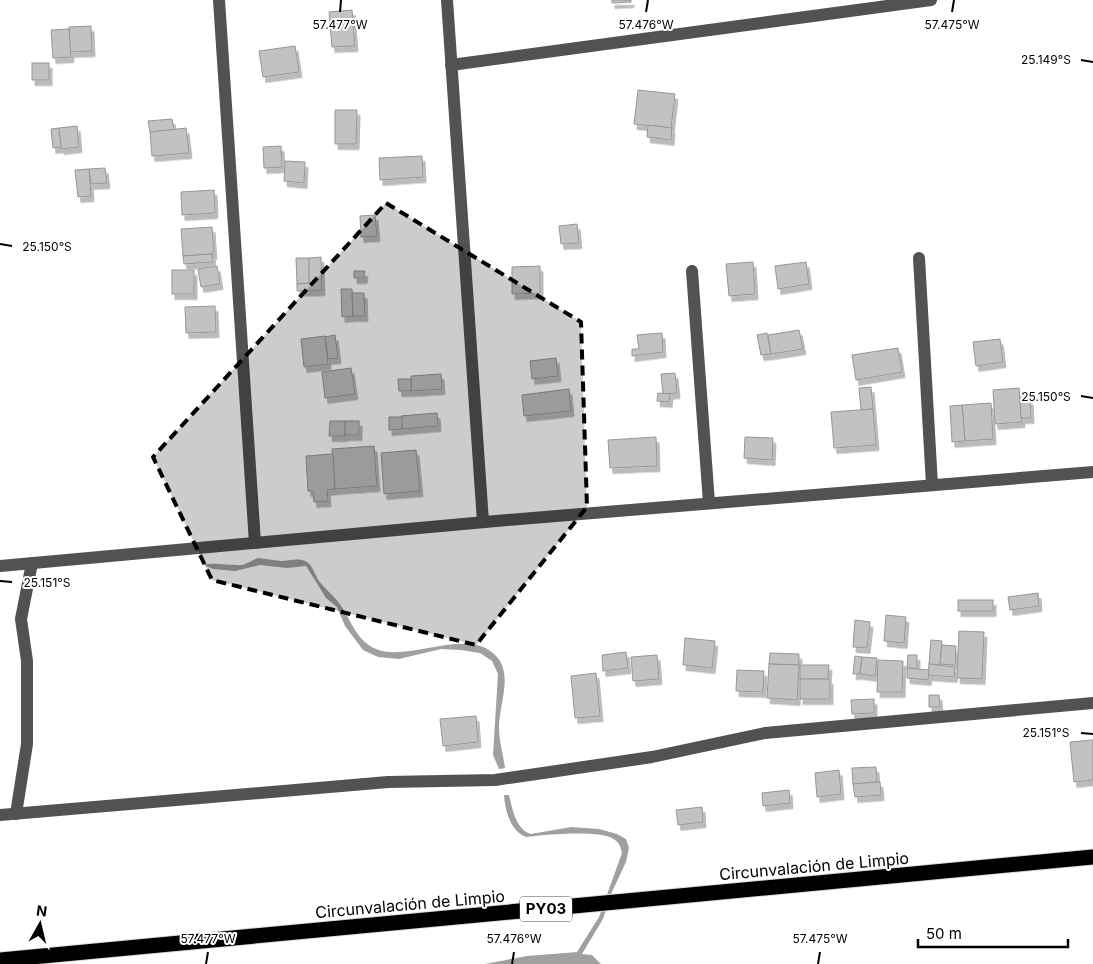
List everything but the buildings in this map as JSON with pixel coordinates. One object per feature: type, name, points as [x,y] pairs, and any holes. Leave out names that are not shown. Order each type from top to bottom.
[{"type":"highway","name":"Circunvalación de Limpio","points":[[0,960],[1093,857]]},
{"type":"street","points":[[219,0],[255,543]]},
{"type":"street","points":[[447,0],[483,522]]},
{"type":"street","points":[[451,65],[932,0]]},
{"type":"street","points":[[919,258],[932,486]]},
{"type":"street","points":[[692,271],[709,504]]},
{"type":"street","points":[[0,566],[483,522],[1093,472]]},
{"type":"street","points":[[16,814],[27,744],[27,661],[21,619],[32,563]]},
{"type":"street","points":[[0,815],[388,782],[495,780],[652,757],[765,733],[1093,703]]},
{"type":"highlighted area","points":[[386,203],[581,322],[587,507],[476,645],[212,580],[153,457]]},
{"type":"shaded area","points":[[258,558],[307,562],[319,581],[339,603],[358,635],[376,649],[389,652],[405,652],[455,644],[471,644],[485,648],[497,657],[502,664],[505,681],[499,727],[505,768],[499,769],[493,755],[498,674],[492,661],[480,653],[441,649],[399,659],[378,657],[363,650],[345,626],[337,607],[326,598],[306,566],[287,568],[260,565],[235,571],[213,569],[204,565],[242,565]]},
{"type":"shaded area","points":[[504,795],[509,795],[518,823],[526,832],[531,834],[571,827],[599,829],[617,834],[626,839],[629,848],[626,862],[611,894],[603,919],[582,954],[592,955],[601,964],[485,964],[527,956],[577,952],[599,917],[622,853],[620,846],[615,840],[598,835],[572,834],[526,837],[512,825],[507,813]]}]
